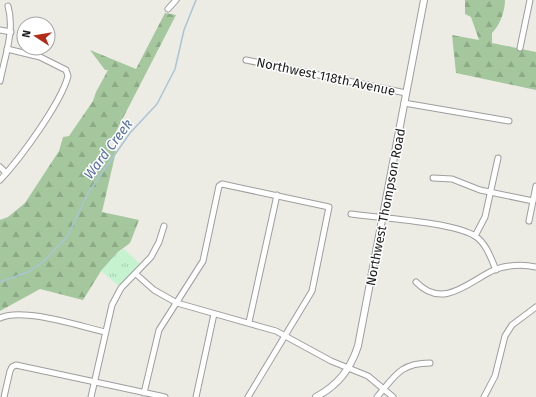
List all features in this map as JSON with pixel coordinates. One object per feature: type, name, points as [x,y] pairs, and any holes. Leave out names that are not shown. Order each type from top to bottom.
[{"type":"street","points":[[168,10],[176,0]]},
{"type":"street","name":"Northwest Thompson Road","points":[[316,397],[339,381],[349,368],[358,346],[424,0]]},
{"type":"street","points":[[520,48],[530,0]]},
{"type":"street","points":[[0,81],[10,32],[11,19],[8,6]]},
{"type":"street","points":[[0,30],[10,32]]},
{"type":"street","points":[[0,180],[51,110],[68,78],[68,74],[64,69],[40,57],[7,49]]},
{"type":"street","name":"Northwest 118th Avenue","points":[[246,60],[406,93]]},
{"type":"street","points":[[404,103],[509,121]]},
{"type":"street","points":[[475,236],[485,217],[498,158]]},
{"type":"street","points":[[0,167],[6,173]]},
{"type":"street","points":[[433,178],[452,179],[474,188],[533,201]]},
{"type":"street","points":[[144,393],[158,334],[203,261],[219,186],[221,184],[329,207],[312,291],[248,397]]},
{"type":"street","points":[[529,221],[536,186]]},
{"type":"street","points":[[249,322],[277,195]]},
{"type":"street","points":[[351,214],[455,229],[475,236],[487,251],[496,270]]},
{"type":"street","points":[[91,397],[105,332],[115,298],[121,288],[136,274],[154,252],[164,226]]},
{"type":"street","points":[[416,282],[425,290],[448,293],[464,288],[496,270],[518,265],[536,267]]},
{"type":"street","points":[[136,274],[154,290],[177,303],[249,322],[285,336],[323,357],[368,376],[385,388],[393,397]]},
{"type":"street","points":[[484,397],[495,376],[505,336],[512,326],[536,307]]},
{"type":"street","points":[[0,318],[16,314],[26,314],[105,332]]},
{"type":"street","points":[[196,397],[214,314]]},
{"type":"street","points":[[377,397],[407,366],[417,363],[430,363]]},
{"type":"street","points":[[4,397],[10,371],[13,366],[18,365],[165,397]]},
{"type":"green space","points":[[465,0],[505,0],[502,18],[492,33],[492,43],[536,52],[536,90],[456,73],[452,35],[479,40],[471,17],[465,14]]},
{"type":"green space","points":[[165,13],[176,15],[107,149],[116,151],[102,212],[139,220],[130,243],[118,252],[101,271],[83,300],[40,289],[0,311],[0,220],[8,217],[25,203],[59,151],[63,137],[69,136],[93,101],[96,92],[108,70],[105,70],[90,50],[136,69]]},
{"type":"green space","points":[[124,249],[141,265],[119,286],[101,271],[118,252]]},
{"type":"waterway","name":"Ward Creek","points":[[0,282],[28,272],[43,262],[67,237],[88,193],[130,133],[157,104],[175,69],[184,30],[196,0]]}]
